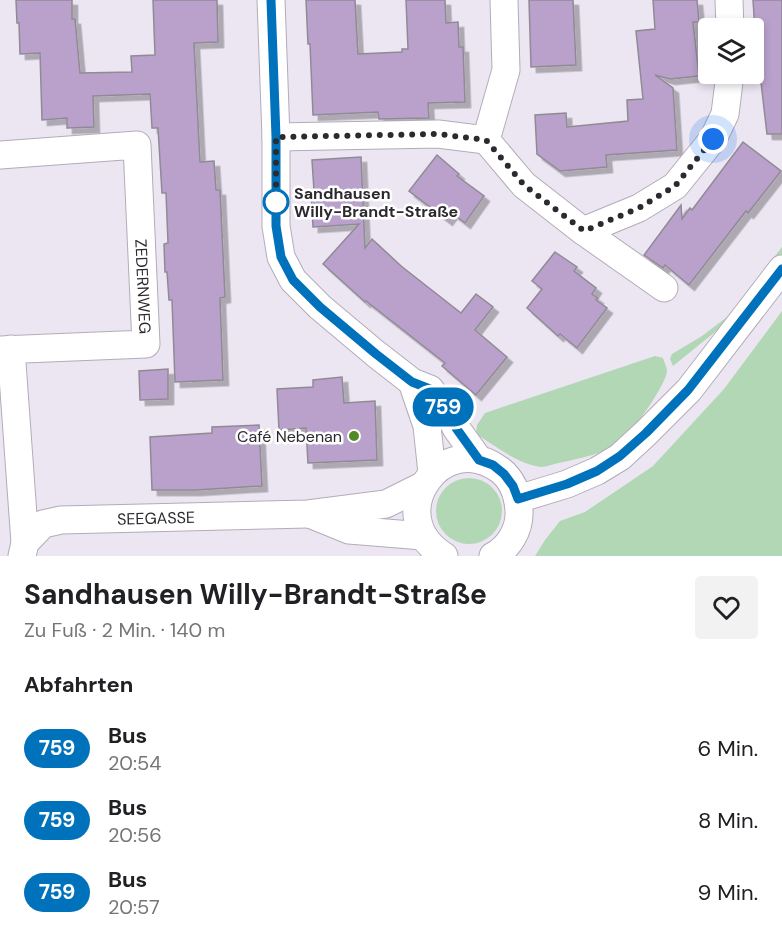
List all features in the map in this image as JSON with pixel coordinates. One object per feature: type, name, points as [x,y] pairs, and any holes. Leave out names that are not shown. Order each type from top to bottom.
[{"type":"street","points":[[271,0],[276,137],[276,226],[281,257],[293,280],[328,314],[412,382],[430,389],[479,460],[493,465],[513,486],[518,499],[520,515],[516,530],[508,544],[493,556]]},
{"type":"street","points":[[486,140],[506,70],[504,0]]},
{"type":"street","points":[[729,0],[730,18]]},
{"type":"street","points":[[584,231],[639,208],[675,186],[713,139],[725,114],[729,84]]},
{"type":"street","points":[[276,137],[438,134],[486,140],[524,185],[664,288]]},
{"type":"street","name":"ZEDERNWEG","points":[[0,155],[137,145],[146,344],[6,350],[24,549]]},
{"type":"street","points":[[518,499],[567,484],[597,471],[620,456],[688,390],[782,268]]},
{"type":"street","points":[[412,382],[427,426],[427,479],[417,502],[417,520],[423,536],[434,550],[444,556]]},
{"type":"street","name":"SEEGASSE","points":[[24,549],[43,524],[61,520],[308,514],[386,504],[427,479],[446,464],[462,459],[479,460]]},
{"type":"street","name":"SEEGASSE","points":[[308,514],[349,530],[423,536]]},
{"type":"green space","points":[[782,247],[782,256],[731,319],[673,366],[670,359],[672,354],[702,336],[727,317]]},
{"type":"green space","points":[[782,311],[782,556],[535,556],[560,521],[585,512],[653,466],[724,389]]},
{"type":"green space","points":[[655,356],[663,358],[667,368],[662,386],[628,435],[609,449],[541,467],[515,458],[476,434],[477,425],[485,413]]},
{"type":"green space","points":[[469,478],[482,481],[492,488],[499,498],[502,511],[499,524],[492,534],[482,541],[469,544],[456,541],[446,534],[439,524],[436,511],[439,498],[446,488],[456,481]]},
{"type":"building","points":[[16,0],[72,0],[72,19],[75,19],[80,73],[132,72],[131,56],[155,55],[153,0],[217,0],[218,42],[194,43],[200,162],[214,161],[216,190],[220,190],[225,297],[220,298],[223,380],[175,382],[172,300],[169,300],[167,272],[165,272],[164,244],[168,243],[166,193],[162,193],[158,128],[152,128],[150,94],[93,96],[94,127],[67,128],[67,118],[42,120],[40,53],[20,54]]},
{"type":"building","points":[[306,0],[355,0],[358,54],[402,52],[402,49],[408,49],[406,0],[445,0],[446,23],[458,22],[459,47],[463,47],[465,102],[428,103],[429,118],[379,119],[378,112],[313,115]]},
{"type":"building","points":[[529,0],[573,0],[576,65],[531,67]]},
{"type":"building","points":[[653,0],[697,0],[698,22],[693,22],[698,76],[670,79],[655,75],[673,88],[677,150],[606,155],[607,167],[560,171],[537,154],[535,115],[566,113],[567,127],[628,121],[627,100],[643,99],[636,31],[655,29]]},
{"type":"building","points":[[753,0],[782,0],[782,134],[767,134],[761,84],[764,84],[764,18],[754,18]]},
{"type":"building","points":[[743,142],[781,171],[748,213],[746,211],[689,285],[665,265],[663,268],[644,255],[681,205],[682,219],[690,208],[692,210]]},
{"type":"building","points":[[437,155],[459,174],[457,176],[484,196],[465,223],[452,213],[447,220],[409,191]]},
{"type":"building","points":[[361,157],[365,248],[372,239],[401,266],[461,313],[476,294],[493,307],[475,330],[507,357],[476,395],[442,366],[445,363],[365,302],[323,264],[359,224],[313,227],[312,160]]},
{"type":"building","points":[[555,252],[577,267],[574,271],[596,288],[592,294],[607,308],[577,348],[560,334],[558,336],[527,308],[542,289],[532,281]]},
{"type":"building","points":[[168,369],[168,399],[140,400],[139,371]]},
{"type":"building","points":[[342,377],[344,403],[375,401],[377,460],[308,463],[306,428],[279,430],[277,389],[313,387],[313,380]]},
{"type":"building","points":[[259,425],[262,486],[152,490],[150,437],[212,433],[212,427]]},
{"type":"bus line","name":"759","points":[[271,0],[276,137],[276,226],[281,257],[293,280],[320,307],[412,382],[430,389],[479,460],[493,465],[504,474],[513,486],[518,499],[567,484],[597,471],[620,456],[688,390],[782,269]]},
{"type":"place","name":"Sandhausen Willy-Brandt-Straße","points":[[276,202]]},
{"type":"place","name":"Café Nebenan","points":[[354,436]]},
{"type":"route","points":[[276,202],[276,204],[276,137],[438,134],[486,140],[524,185],[584,231],[639,208],[675,186],[713,139]]}]
